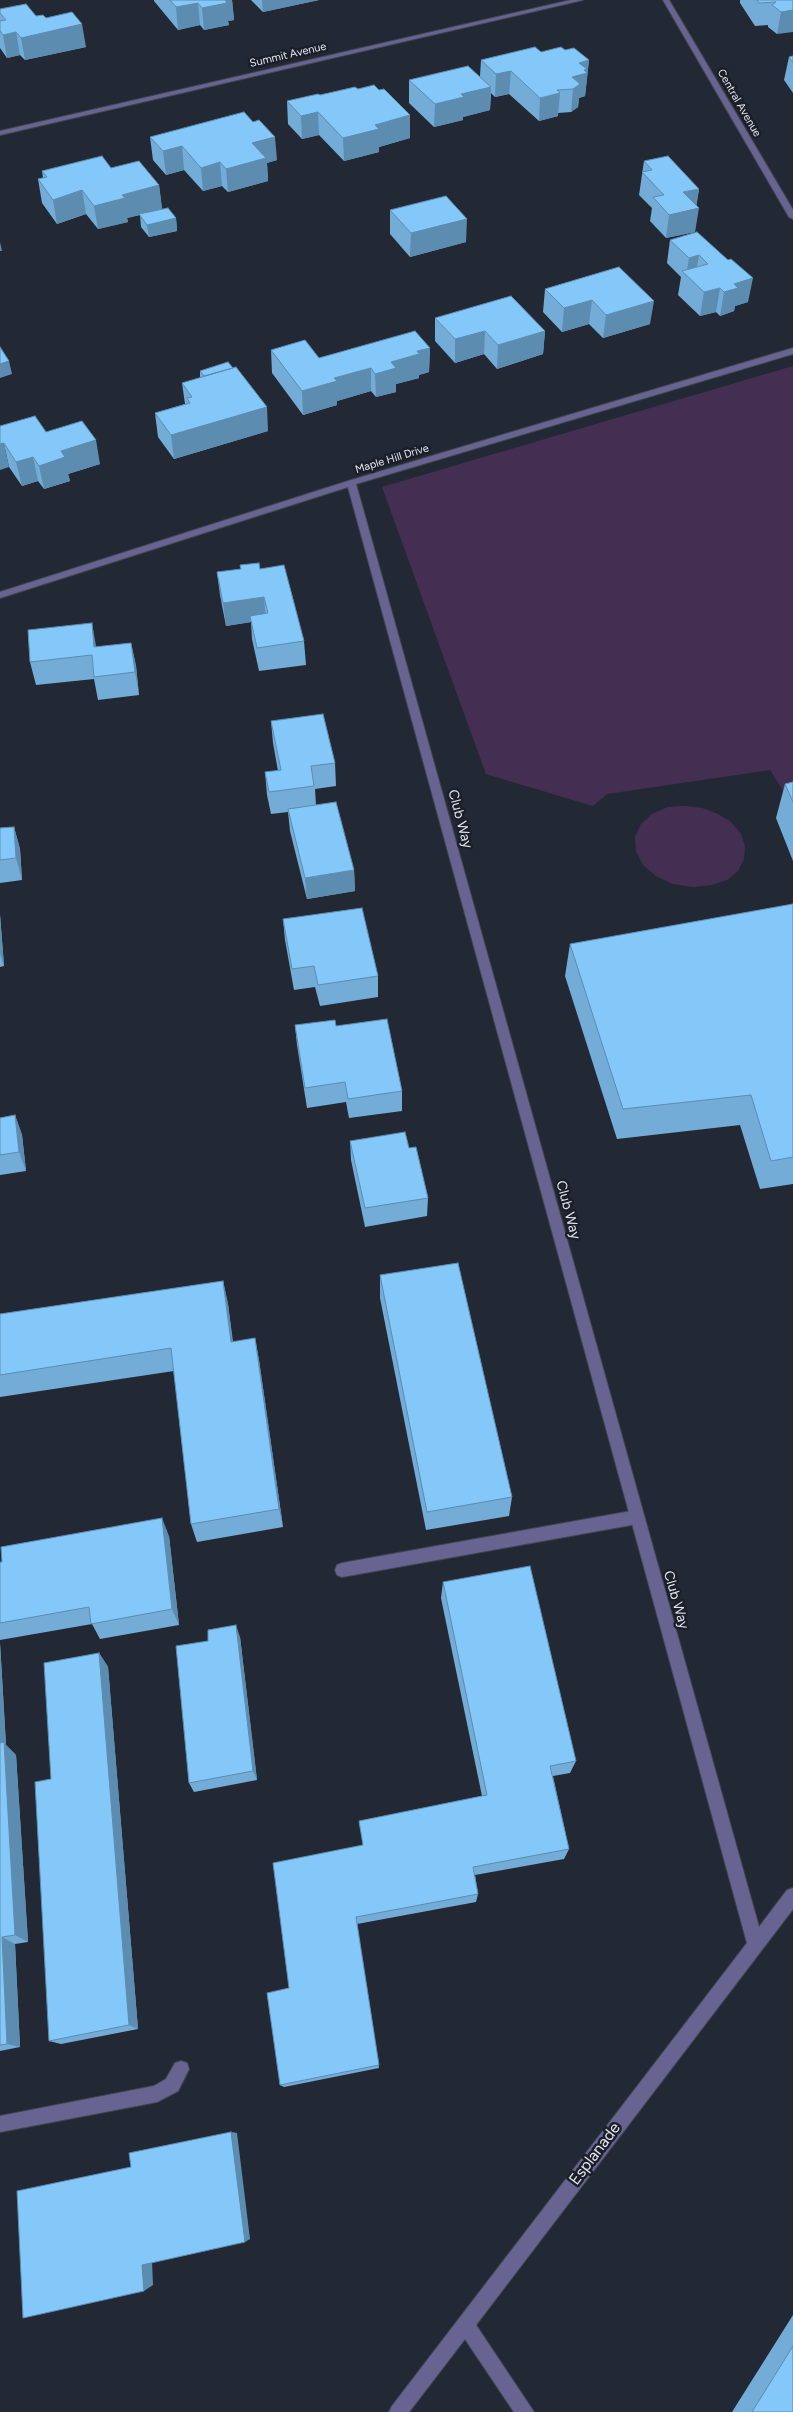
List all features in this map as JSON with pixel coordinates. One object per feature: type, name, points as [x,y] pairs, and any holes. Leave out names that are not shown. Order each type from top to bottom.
[{"type":"street","name":"Summit Avenue","points":[[0,133],[580,0]]},
{"type":"street","name":"Central Avenue","points":[[666,0],[793,217]]},
{"type":"street","name":"Maple Hill Drive","points":[[0,595],[351,483],[793,351]]},
{"type":"street","name":"Club Way","points":[[351,483],[756,1945]]},
{"type":"street","points":[[342,1570],[637,1517]]},
{"type":"street","name":"Esplanade","points":[[398,2412],[793,1896]]},
{"type":"street","points":[[0,2124],[157,2094],[172,2085],[181,2069]]},
{"type":"street","points":[[465,2324],[525,2412]]},
{"type":"shaded area","points":[[793,366],[793,806],[770,770],[607,794],[593,806],[486,774],[382,487]]},
{"type":"shaded area","points":[[668,807],[702,808],[718,814],[731,822],[741,834],[745,846],[744,859],[738,871],[727,880],[712,885],[693,887],[673,884],[656,876],[643,865],[636,851],[635,837],[641,824],[652,814]]},
{"type":"building","points":[[170,0],[225,0],[227,3],[202,8],[198,3],[176,7]]},
{"type":"building","points":[[757,0],[793,0],[793,10],[781,12],[772,5],[776,2],[759,3]]},
{"type":"building","points":[[26,4],[36,16],[43,15],[46,18],[72,12],[82,24],[21,38],[16,32],[3,35],[0,31],[0,21],[6,20],[0,13],[0,9]]},
{"type":"building","points":[[535,47],[541,52],[561,47],[565,50],[574,48],[589,60],[579,63],[587,69],[584,70],[587,73],[572,77],[580,84],[573,89],[557,90],[560,93],[540,98],[511,71],[496,74],[481,60]]},
{"type":"building","points":[[468,66],[491,87],[461,94],[464,97],[435,104],[409,80]]},
{"type":"building","points":[[374,85],[379,90],[384,89],[410,115],[375,125],[379,129],[343,138],[318,112],[301,116],[287,101],[355,87],[358,89]]},
{"type":"building","points":[[244,112],[253,122],[259,120],[275,137],[252,143],[266,158],[226,169],[220,162],[201,168],[182,146],[163,151],[150,137]]},
{"type":"building","points":[[102,156],[111,168],[139,161],[159,185],[122,195],[125,198],[94,206],[82,190],[53,200],[38,179],[47,177],[42,171]]},
{"type":"building","points":[[668,156],[699,189],[683,192],[699,208],[669,215],[653,197],[664,195],[642,172],[652,170],[644,161]]},
{"type":"building","points":[[446,196],[467,219],[411,233],[390,210]]},
{"type":"building","points":[[168,208],[176,218],[147,225],[139,214]]},
{"type":"building","points":[[697,232],[728,260],[731,259],[753,278],[734,284],[738,288],[724,292],[720,288],[704,292],[682,271],[708,264],[699,255],[689,258],[670,240]]},
{"type":"building","points":[[619,267],[654,301],[606,315],[592,300],[564,308],[545,289]]},
{"type":"building","points":[[511,296],[545,331],[498,345],[485,331],[455,339],[435,318]]},
{"type":"building","points":[[415,331],[430,348],[417,351],[419,354],[391,362],[396,368],[375,374],[371,368],[334,378],[337,381],[302,391],[271,350],[305,340],[319,358]]},
{"type":"building","points":[[0,347],[9,361],[0,364]]},
{"type":"building","points":[[228,362],[233,368],[204,376],[200,371]]},
{"type":"building","points":[[236,367],[267,407],[171,435],[155,413],[190,403],[187,398],[192,397],[182,383]]},
{"type":"building","points":[[35,416],[46,432],[82,421],[96,440],[61,451],[65,457],[39,466],[33,457],[16,462],[4,443],[0,444],[0,426]]},
{"type":"building","points":[[259,563],[260,569],[284,565],[304,641],[257,648],[250,616],[268,613],[264,597],[223,603],[217,572],[241,569],[240,565]]},
{"type":"building","points":[[92,623],[94,647],[131,643],[135,672],[94,677],[92,655],[30,662],[28,630]]},
{"type":"building","points":[[323,714],[335,763],[311,766],[314,786],[269,792],[265,772],[281,770],[271,721]]},
{"type":"building","points":[[793,782],[793,802],[785,784]]},
{"type":"building","points":[[336,802],[354,870],[305,878],[288,809]]},
{"type":"building","points":[[14,827],[16,858],[0,860],[0,828]]},
{"type":"building","points":[[793,904],[793,1157],[771,1161],[751,1095],[623,1109],[570,944]]},
{"type":"building","points":[[362,908],[378,976],[318,985],[314,966],[292,969],[283,919]]},
{"type":"building","points":[[387,1019],[402,1091],[348,1099],[345,1082],[305,1088],[295,1025],[335,1020],[336,1026]]},
{"type":"building","points":[[15,1115],[19,1152],[0,1155],[0,1118]]},
{"type":"building","points":[[405,1132],[409,1148],[416,1147],[428,1198],[365,1208],[350,1141]]},
{"type":"building","points":[[458,1263],[512,1497],[427,1512],[380,1275]]},
{"type":"building","points":[[223,1281],[231,1342],[255,1338],[279,1509],[191,1524],[171,1348],[0,1375],[0,1314]]},
{"type":"building","points":[[162,1518],[172,1609],[91,1624],[89,1607],[0,1623],[1,1547]]},
{"type":"building","points":[[530,1566],[576,1761],[550,1766],[569,1849],[473,1867],[478,1894],[356,1917],[379,2065],[280,2085],[267,1993],[289,1988],[273,1863],[363,1845],[359,1821],[487,1795],[443,1582]]},
{"type":"building","points":[[236,1625],[253,1771],[189,1783],[176,1646],[208,1641],[208,1630]]},
{"type":"building","points":[[99,1653],[129,2025],[49,2041],[35,1782],[51,1779],[44,1663]]},
{"type":"building","points":[[4,1742],[15,1935],[2,1937],[7,2044],[0,2045],[0,1743]]},
{"type":"building","points":[[231,2132],[245,2242],[142,2265],[144,2291],[23,2318],[17,2191],[131,2167],[129,2153]]},
{"type":"building","points":[[793,2346],[793,2412],[752,2412]]}]
